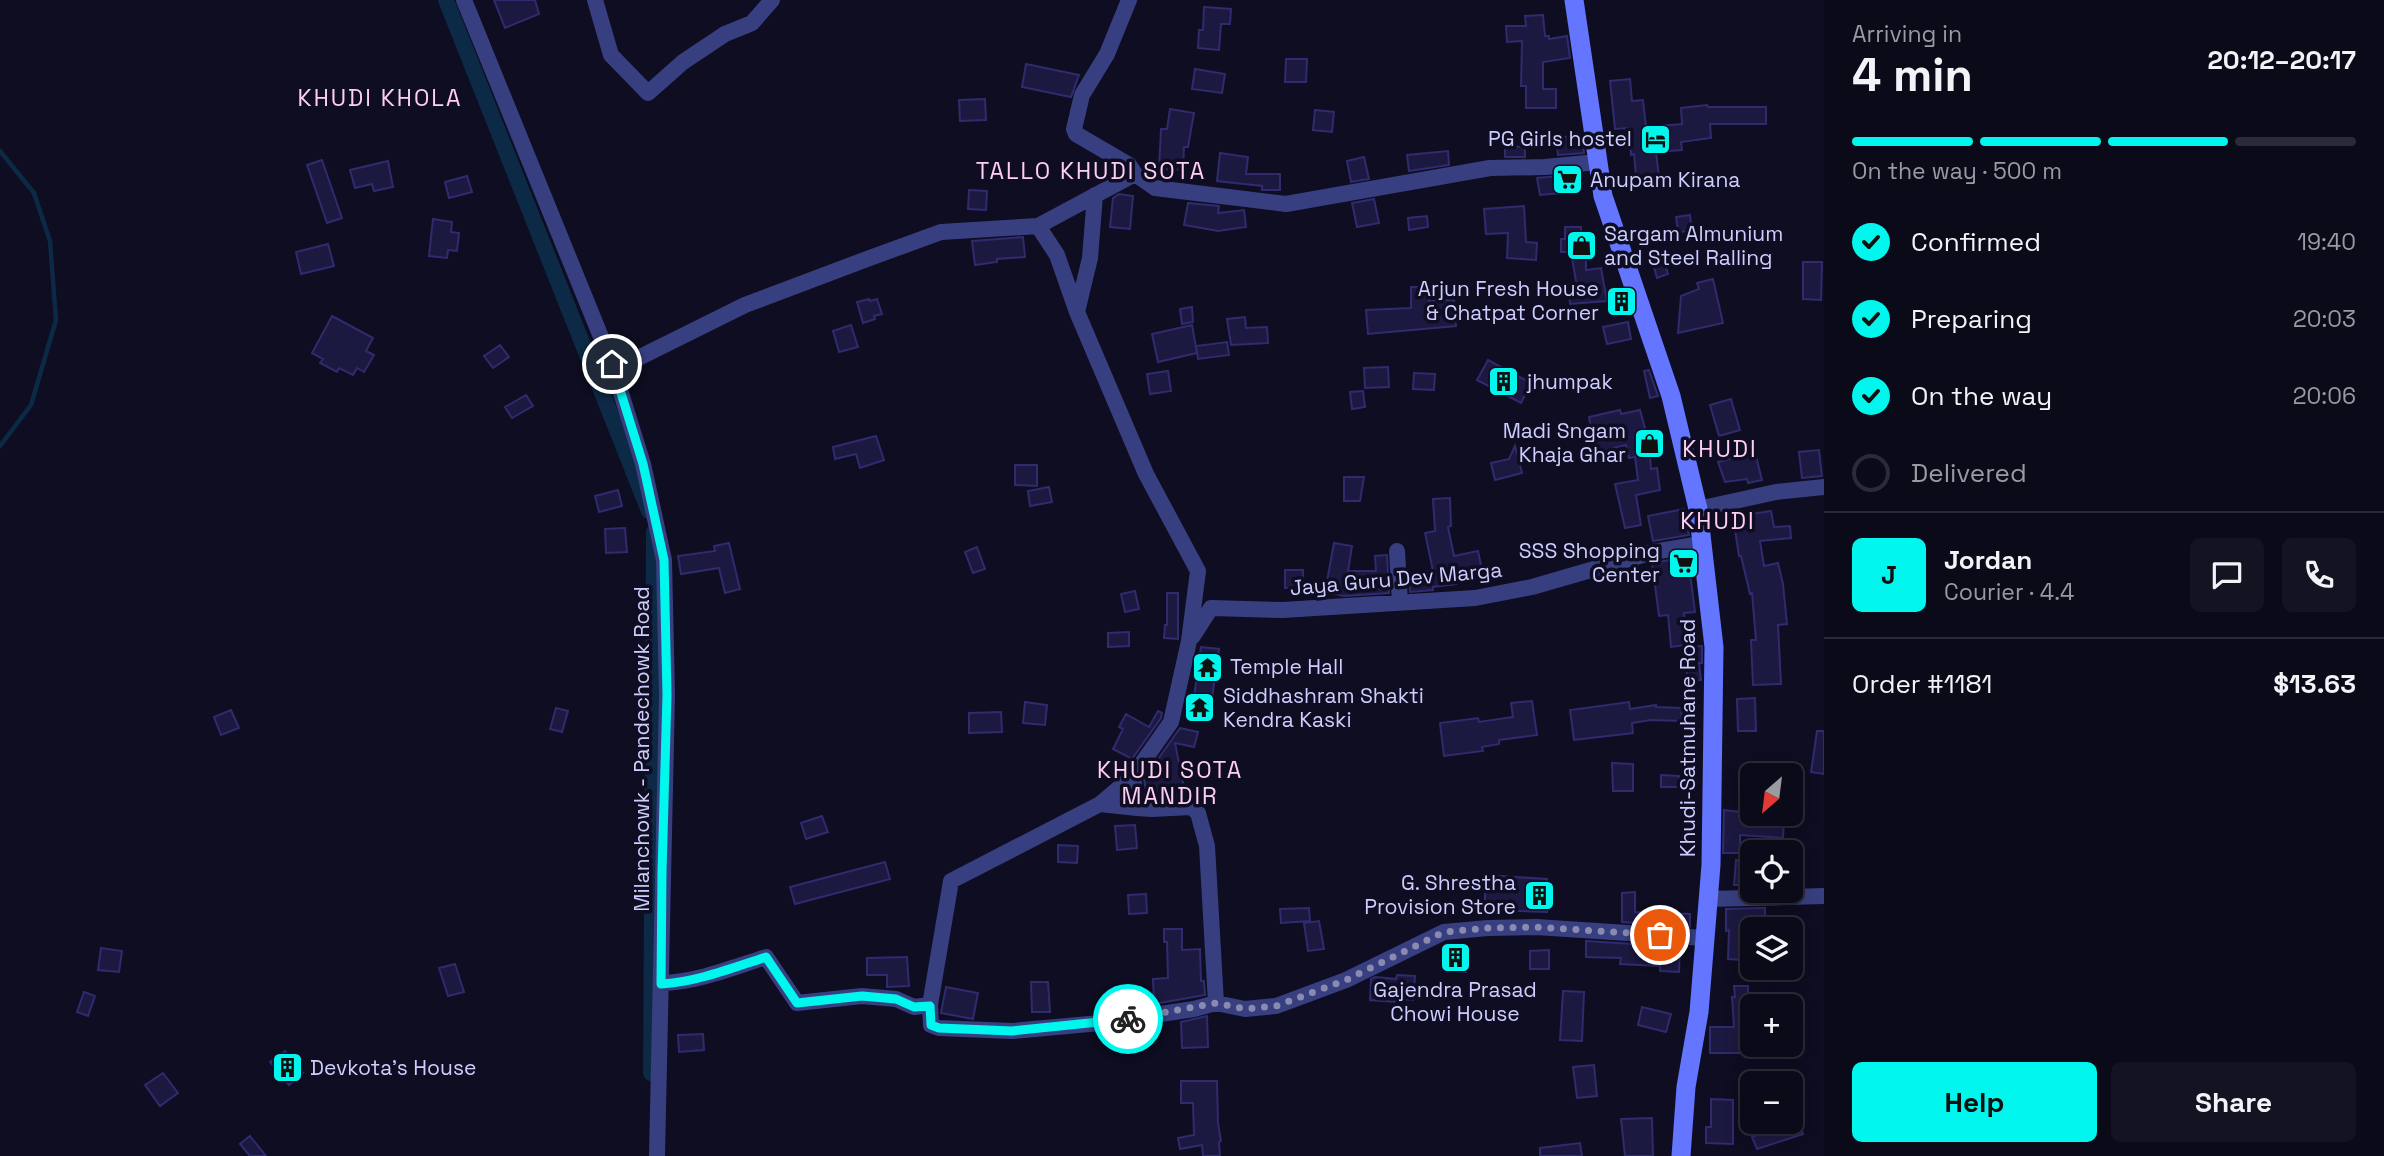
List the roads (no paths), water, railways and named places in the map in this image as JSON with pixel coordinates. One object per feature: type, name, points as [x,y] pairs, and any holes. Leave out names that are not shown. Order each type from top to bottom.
[{"type":"main road","name":"Khudi-Satmuhane Road","points":[[1574,0],[1603,196],[1671,397],[1698,509],[1714,647],[1711,865],[1699,1012],[1686,1087],[1681,1156]]},
{"type":"street","name":"Milanchowk - Pandechowk Road","points":[[464,0],[614,370],[643,464],[664,560],[667,695],[657,1156]]},
{"type":"street","points":[[595,0],[611,55],[648,93],[683,62],[725,34],[752,23],[772,0]]},
{"type":"street","points":[[1129,0],[1107,54],[1082,95],[1074,129],[1076,134],[1129,165],[1135,174],[1155,188],[1286,204],[1490,168],[1597,162]]},
{"type":"street","points":[[614,370],[745,305],[942,232],[1038,226],[1135,174]]},
{"type":"street","points":[[1077,312],[1090,258],[1095,195]]},
{"type":"street","points":[[1038,226],[1057,255],[1077,312],[1146,474],[1198,570],[1189,641],[1171,722],[1133,776],[1100,804],[951,881],[922,1006],[931,1025],[939,1028],[1012,1031],[1100,1023],[1216,1003],[1245,1009],[1276,1006],[1346,980],[1444,932],[1536,927],[1704,938]]},
{"type":"street","points":[[1698,509],[1776,492],[1824,488]]},
{"type":"street","name":"Jaya Guru Dev Marga","points":[[1211,608],[1283,610],[1475,597],[1521,589],[1653,552],[1701,544]]},
{"type":"street","points":[[1397,551],[1400,603]]},
{"type":"street","points":[[1189,641],[1211,608],[1196,586]]},
{"type":"street","points":[[1133,776],[1137,808]]},
{"type":"street","points":[[1100,804],[1137,808],[1191,807],[1199,813],[1207,846],[1216,1003]]},
{"type":"street","points":[[1707,899],[1824,896]]},
{"type":"street","points":[[661,984],[677,983],[766,957],[797,1003],[862,996],[896,999],[922,1006]]},
{"type":"waterway","points":[[446,0],[649,511]]},
{"type":"waterway","points":[[0,151],[34,193],[50,241],[56,320],[31,405],[0,446]]},
{"type":"waterway","points":[[651,1073],[654,532]]},
{"type":"place","name":"PG Girls hostel","points":[[1655,139]]},
{"type":"place","name":"Anupam Kirana","points":[[1567,180]]},
{"type":"place","name":"Sargam Almunium and Steel Ralling","points":[[1581,246]]},
{"type":"place","name":"Arjun Fresh House & Chatpat Corner","points":[[1622,301]]},
{"type":"place","name":"jhumpak","points":[[1504,382]]},
{"type":"place","name":"Madi Sngam Khaja Ghar","points":[[1649,443]]},
{"type":"place","name":"SSS Shopping Center","points":[[1683,563]]},
{"type":"place","name":"Temple Hall","points":[[1207,667]]},
{"type":"place","name":"Siddhashram Shakti Kendra Kaski","points":[[1200,708]]},
{"type":"place","name":"G. Shrestha Provision Store","points":[[1539,895]]},
{"type":"place","name":"Gajendra Prasad Chowi House","points":[[1455,958]]},
{"type":"place","name":"Devkota's House","points":[[287,1068]]},
{"type":"district","name":"KHUDI KHOLA","points":[[380,98]]},
{"type":"district","name":"TALLO KHUDI SOTA","points":[[1091,171]]},
{"type":"district","name":"KHUDI","points":[[1720,449]]},
{"type":"district","name":"KHUDI","points":[[1718,521]]},
{"type":"district","name":"KHUDI SOTA MANDIR","points":[[1170,783]]}]
